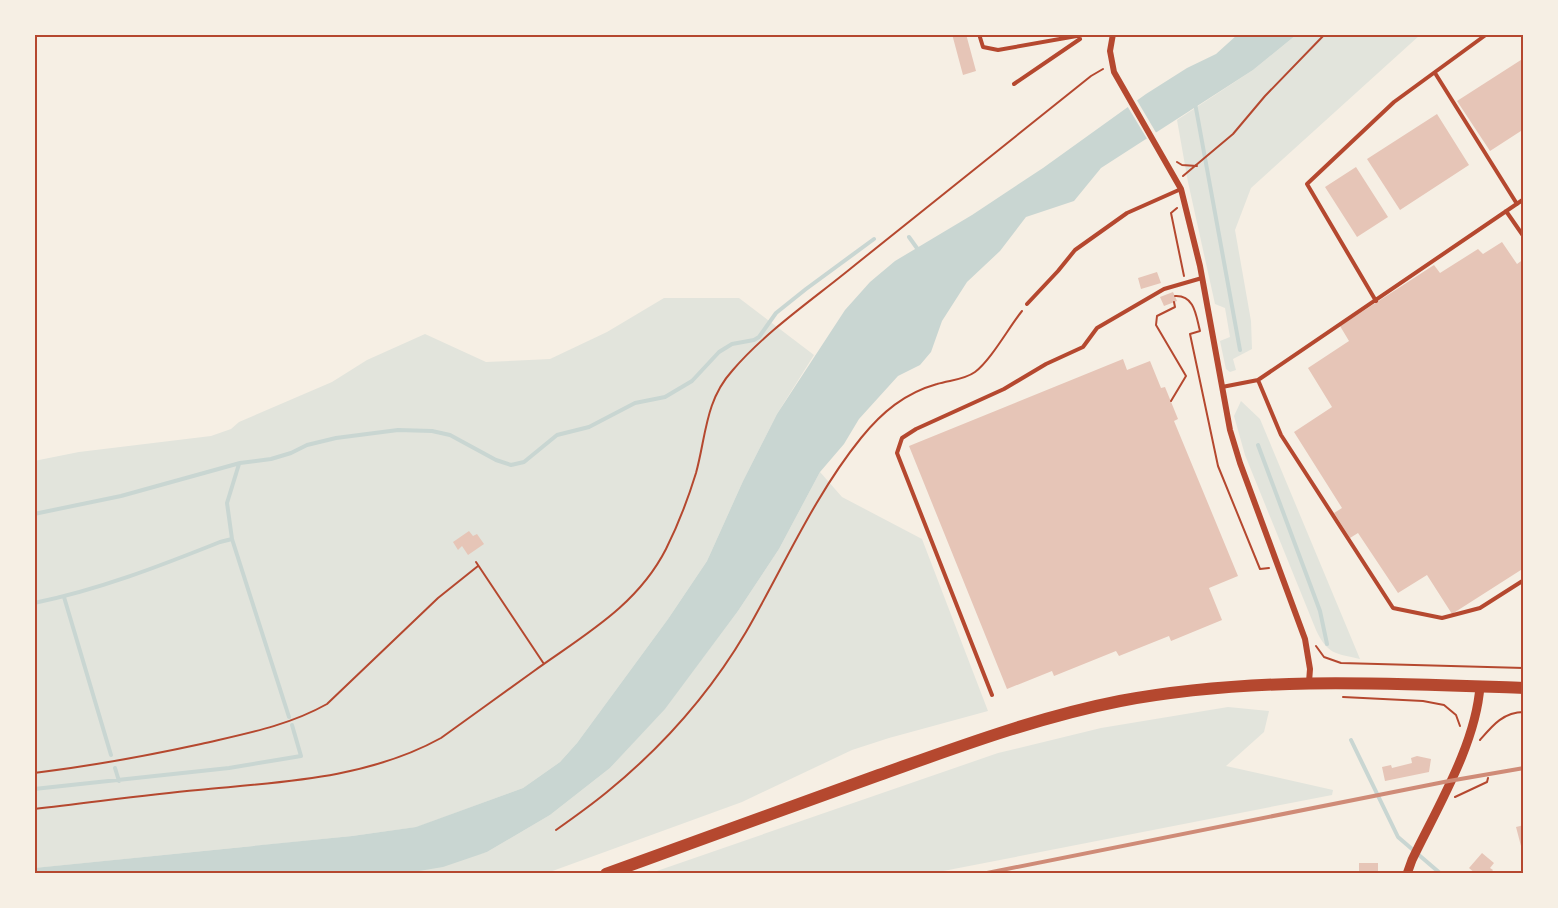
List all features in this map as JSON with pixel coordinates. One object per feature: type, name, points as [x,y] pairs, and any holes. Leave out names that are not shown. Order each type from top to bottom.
[{"type":"main road","points":[[606,873],[933,756],[1070,713],[1150,696],[1253,685],[1309,682],[1524,688]]},
{"type":"street","points":[[1113,34],[1110,51],[1112,66],[1181,189],[1202,278],[1230,430],[1305,639],[1310,669],[1309,682]]},
{"type":"street","points":[[1407,873],[1470,733],[1476,714],[1480,686]]},
{"type":"lane","points":[[980,34],[983,46],[998,50],[1086,35]]},
{"type":"lane","points":[[1376,301],[1307,184],[1394,102],[1487,34]]},
{"type":"lane","points":[[1014,84],[1086,35]]},
{"type":"lane","points":[[1435,73],[1517,204]]},
{"type":"lane","points":[[1027,304],[1075,250],[1127,213],[1181,189]]},
{"type":"lane","points":[[1222,387],[1258,380],[1524,200]]},
{"type":"lane","points":[[1506,211],[1524,237]]},
{"type":"lane","points":[[992,695],[897,453],[902,438],[1083,347],[1097,328],[1164,289],[1202,278]]},
{"type":"lane","points":[[1258,380],[1281,435],[1393,608],[1443,618],[1480,608],[1524,580]]},
{"type":"path","points":[[1177,180],[1233,134],[1265,96],[1325,34]]},
{"type":"path","points":[[34,809],[198,790],[292,782],[379,763],[417,750],[441,738],[606,622],[638,590],[667,548],[692,486],[713,400],[726,377],[737,365],[774,331],[1074,89],[1096,72],[1112,66]]},
{"type":"path","points":[[1174,160],[1182,165],[1198,165]]},
{"type":"path","points":[[1176,204],[1177,208],[1171,213],[1185,282]]},
{"type":"path","points":[[1175,296],[1188,299],[1195,309],[1200,332],[1190,334],[1218,466],[1260,569],[1271,568]]},
{"type":"path","points":[[1171,401],[1186,376],[1156,325],[1157,316],[1175,307],[1173,302]]},
{"type":"path","points":[[556,830],[607,792],[643,759],[676,727],[709,686],[744,634],[833,476],[861,437],[896,402],[916,390],[961,379],[976,371],[1027,304]]},
{"type":"path","points":[[476,562],[544,664]]},
{"type":"path","points":[[34,773],[136,758],[221,739],[294,720],[313,712],[327,704],[438,597],[478,566]]},
{"type":"path","points":[[1313,639],[1324,657],[1341,663],[1524,668]]},
{"type":"path","points":[[1343,697],[1423,701],[1444,705],[1456,715],[1461,730]]},
{"type":"path","points":[[1480,741],[1492,725],[1504,717],[1515,712],[1524,712]]},
{"type":"path","points":[[1457,797],[1487,782],[1488,778]]},
{"type":"shaded area","points":[[1237,35],[1296,35],[1253,70],[1101,168],[1074,201],[1026,217],[1000,251],[967,282],[942,321],[931,352],[920,365],[898,376],[859,419],[844,444],[820,472],[779,549],[738,611],[665,709],[610,768],[550,815],[487,852],[443,867],[413,872],[35,874],[34,868],[352,836],[416,827],[523,788],[560,762],[577,743],[668,619],[707,561],[743,481],[777,414],[845,310],[870,282],[895,261],[972,215],[1043,168],[1146,94],[1187,68],[1216,54]]},
{"type":"shaded area","points":[[1296,35],[1420,35],[1251,188],[1235,230],[1251,321],[1252,349],[1233,359],[1236,370],[1230,372],[1226,369],[1220,341],[1230,337],[1225,308],[1215,304],[1177,120],[1253,70]]},
{"type":"shaded area","points":[[664,298],[739,298],[814,355],[777,414],[743,481],[707,561],[668,619],[577,743],[560,762],[523,788],[417,827],[352,836],[35,868],[34,461],[79,452],[211,436],[332,382],[367,360],[425,334],[486,362],[550,359],[607,332]]},
{"type":"shaded area","points":[[1241,401],[1260,419],[1360,659],[1333,652],[1324,644],[1316,630],[1245,455],[1234,416]]},
{"type":"shaded area","points":[[820,472],[842,497],[922,539],[988,711],[852,750],[742,802],[547,873],[400,874],[487,852],[550,815],[610,768],[665,708],[738,611],[779,549]]},
{"type":"shaded area","points":[[1228,707],[1269,711],[1264,732],[1226,766],[1333,790],[1332,795],[933,873],[651,873],[998,753],[1101,728]]},
{"type":"pier","points":[[1135,97],[1158,136],[1149,142],[1126,104]]},
{"type":"building","points":[[952,34],[966,34],[976,71],[963,75]]},
{"type":"building","points":[[1524,58],[1524,129],[1490,151],[1457,101]]},
{"type":"building","points":[[1437,114],[1469,165],[1400,210],[1367,159]]},
{"type":"building","points":[[1356,167],[1388,217],[1357,237],[1325,187]]},
{"type":"building","points":[[1502,242],[1517,264],[1524,259],[1524,568],[1452,614],[1427,575],[1398,593],[1358,533],[1350,538],[1334,513],[1342,508],[1294,432],[1332,407],[1308,368],[1349,341],[1340,326],[1434,265],[1440,273],[1478,249],[1483,254]]},
{"type":"building","points":[[1157,272],[1161,283],[1141,289],[1138,278]]},
{"type":"building","points":[[1173,292],[1177,301],[1164,306],[1160,297]]},
{"type":"building","points":[[1123,359],[1127,370],[1150,361],[1161,388],[1165,387],[1178,419],[1174,421],[1238,576],[1209,588],[1222,620],[1171,641],[1169,636],[1119,656],[1116,651],[1054,676],[1052,671],[1007,689],[909,446]]},
{"type":"building","points":[[469,531],[473,536],[477,534],[484,544],[468,555],[462,546],[458,550],[453,542]]},
{"type":"building","points":[[1417,756],[1431,759],[1429,772],[1385,781],[1382,767],[1391,765],[1392,768],[1412,763],[1411,758]]},
{"type":"building","points":[[1524,825],[1524,845],[1521,846],[1516,827]]},
{"type":"building","points":[[1482,853],[1494,863],[1490,868],[1493,870],[1490,874],[1476,874],[1469,868]]},
{"type":"building","points":[[1359,863],[1378,863],[1378,874],[1359,874]]},
{"type":"waterway","points":[[1195,103],[1240,350]]},
{"type":"waterway","points":[[909,237],[919,251]]},
{"type":"waterway","points":[[34,514],[121,496],[240,463],[271,459],[307,445],[336,438],[398,430],[432,431],[450,435],[496,460],[511,465],[524,462],[557,435],[589,427],[635,403],[665,397],[692,381],[719,352],[732,344],[759,337],[776,313],[874,239]]},
{"type":"waterway","points":[[1258,445],[1320,611],[1327,644]]},
{"type":"waterway","points":[[239,464],[227,503],[232,539],[289,717]]},
{"type":"waterway","points":[[34,603],[105,584],[232,539]]},
{"type":"waterway","points":[[64,597],[111,755]]},
{"type":"waterway","points":[[34,789],[229,768],[301,756],[292,725]]},
{"type":"waterway","points":[[1351,740],[1398,837],[1441,874]]},
{"type":"waterway","points":[[115,768],[119,781]]},
{"type":"railway","points":[[982,874],[1524,768]]}]
